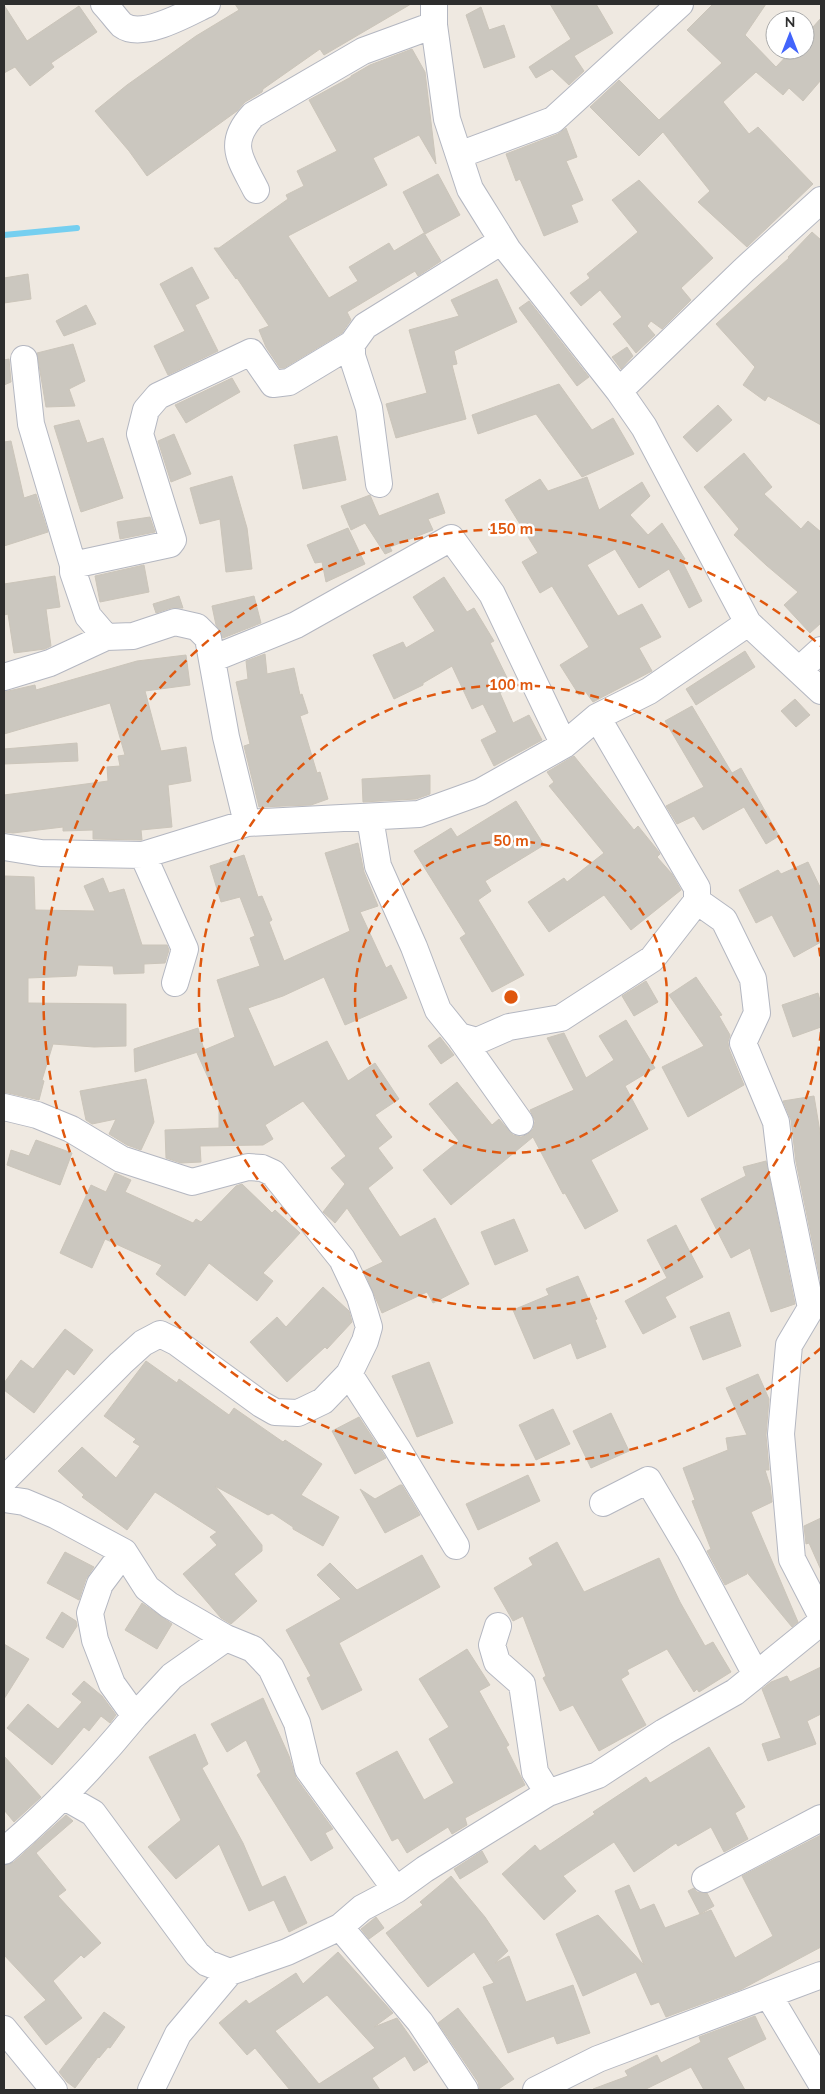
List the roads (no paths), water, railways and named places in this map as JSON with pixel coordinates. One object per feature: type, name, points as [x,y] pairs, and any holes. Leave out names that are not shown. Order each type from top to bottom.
[{"type":"street","points":[[104,4],[123,26],[140,30],[170,21],[207,4]]},
{"type":"street","points":[[459,155],[553,120],[680,4]]},
{"type":"street","points":[[256,190],[237,152],[238,140],[243,126],[253,115],[434,14],[447,119],[470,189],[502,241],[619,391],[644,427],[748,623],[821,691]]},
{"type":"street","points":[[619,391],[744,270],[821,200]]},
{"type":"street","points":[[73,565],[170,544],[174,540],[140,434],[146,410],[158,396],[251,352],[273,384],[290,382],[352,344],[365,326],[502,241]]},
{"type":"street","points":[[352,344],[352,356],[369,408],[379,484]]},
{"type":"street","points":[[24,359],[31,424],[73,565],[73,572],[88,616],[106,637]]},
{"type":"street","points":[[212,659],[296,624],[451,538],[492,594],[564,744]]},
{"type":"street","points":[[4,677],[50,663],[106,637],[133,636],[175,622],[196,627],[208,638],[226,737],[247,823]]},
{"type":"street","points":[[4,847],[41,854],[143,854],[247,823],[419,814],[480,792],[564,744],[597,717],[648,691],[748,623]]},
{"type":"street","points":[[799,670],[821,650]]},
{"type":"street","points":[[458,1036],[477,1041],[509,1026],[562,1018],[652,959],[697,901],[697,888],[597,717]]},
{"type":"street","points":[[370,818],[378,866],[414,947],[438,1010],[520,1122]]},
{"type":"street","points":[[143,854],[185,949],[175,984]]},
{"type":"street","points":[[697,901],[724,920],[753,979],[757,1013],[743,1043],[776,1122],[781,1164],[816,1307],[789,1345],[781,1434],[792,1559],[821,1615]]},
{"type":"street","points":[[4,1107],[37,1115],[71,1129],[122,1159],[192,1182],[248,1166],[262,1168],[273,1173],[342,1259],[360,1297],[369,1327],[365,1341],[349,1374],[323,1401],[298,1413],[275,1412],[260,1404],[176,1342],[160,1334],[143,1343],[121,1363],[4,1480]]},
{"type":"street","points":[[349,1374],[397,1448],[456,1546]]},
{"type":"street","points":[[603,1503],[648,1480],[689,1549],[756,1675]]},
{"type":"street","points":[[4,1499],[24,1502],[124,1552],[147,1588],[169,1605],[226,1638],[253,1649],[270,1668],[297,1723],[308,1769],[396,1890]]},
{"type":"street","points":[[124,1552],[100,1584],[90,1613],[95,1640],[112,1684],[135,1716]]},
{"type":"street","points":[[151,2090],[178,2034],[230,1972],[287,1952],[340,1927],[362,1908],[396,1890],[426,1868],[548,1793],[598,1775],[664,1732],[735,1692],[821,1622]]},
{"type":"street","points":[[498,1626],[492,1645],[497,1662],[522,1684],[535,1772],[548,1793]]},
{"type":"street","points":[[4,1851],[40,1821],[88,1771],[172,1676],[226,1638]]},
{"type":"street","points":[[63,1796],[92,1813],[196,1954],[207,1963],[230,1972]]},
{"type":"street","points":[[705,1879],[821,1818]]},
{"type":"street","points":[[340,1927],[420,2022],[465,2090]]},
{"type":"street","points":[[536,2090],[598,2059],[821,1975]]},
{"type":"street","points":[[769,1996],[821,2083]]},
{"type":"street","points":[[4,2029],[54,2090]]},
{"type":"waterway","points":[[4,235],[77,228]]}]
